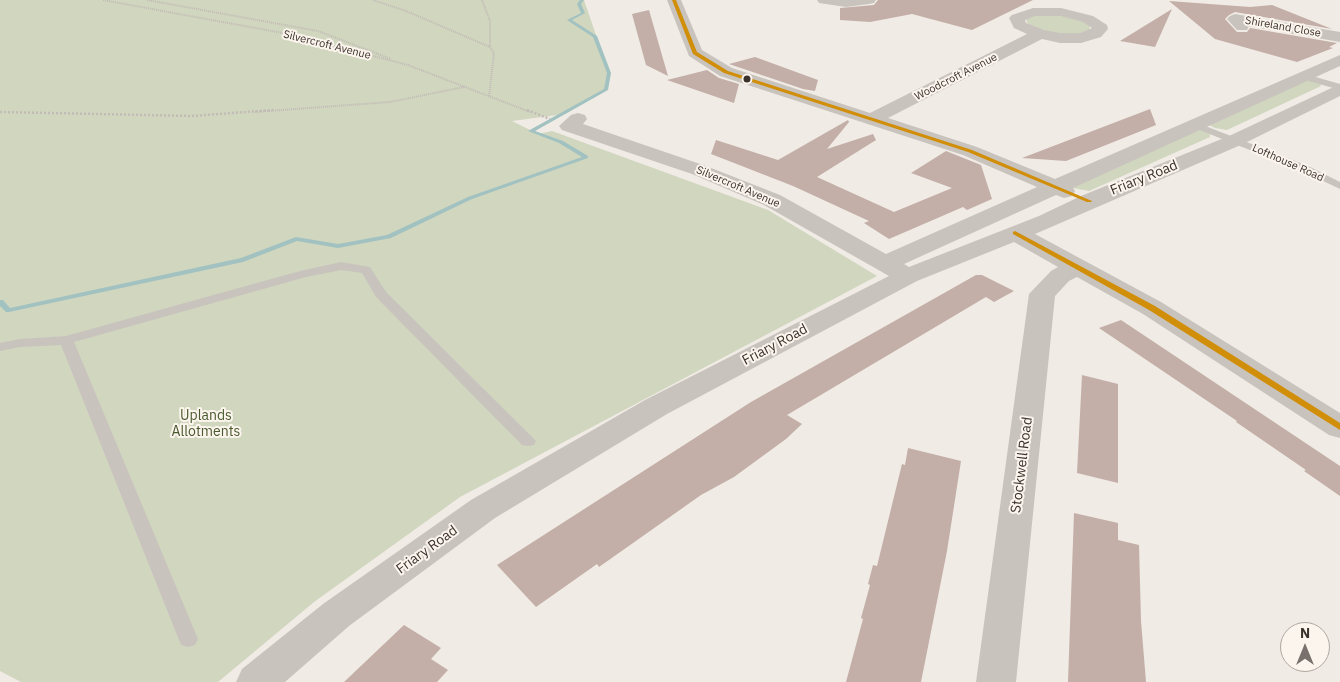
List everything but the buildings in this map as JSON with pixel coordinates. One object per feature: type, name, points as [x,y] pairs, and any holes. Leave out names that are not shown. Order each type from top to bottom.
[{"type":"street","points":[[674,0],[695,53],[726,72],[970,152],[1089,201]]},
{"type":"street","points":[[824,0],[846,3],[869,0]]},
{"type":"street","name":"Shireland Close","points":[[1242,26],[1235,19],[1340,37]]},
{"type":"street","name":"Woodcroft Avenue","points":[[872,120],[1040,34]]},
{"type":"street","name":"Friary Road","points":[[256,682],[336,615],[484,509],[656,407],[896,270],[1054,187],[1340,60]]},
{"type":"street","name":"Friary Road","points":[[896,270],[1015,233],[1236,140],[1340,88]]},
{"type":"street","name":"Silvercroft Avenue","points":[[578,119],[569,126],[699,170],[772,200],[896,270]]},
{"type":"street","points":[[1015,233],[1152,308],[1340,427]]},
{"type":"street","name":"Stockwell Road","points":[[996,682],[1042,294],[1060,276],[1078,266]]},
{"type":"lane","points":[[1305,77],[1340,88]]},
{"type":"lane","name":"Lofthouse Road","points":[[1195,124],[1304,168],[1340,186]]},
{"type":"lane","points":[[0,347],[20,343],[66,340],[304,274],[341,266],[366,270],[381,294],[528,441]]},
{"type":"lane","points":[[66,340],[188,639]]},
{"type":"path","name":"Silvercroft Avenue","points":[[103,0],[288,34],[408,65],[544,117]]},
{"type":"path","points":[[147,0],[318,31],[408,65]]},
{"type":"path","points":[[373,0],[406,10],[490,47]]},
{"type":"path","points":[[482,0],[490,21],[490,47],[494,54],[490,97]]},
{"type":"path","points":[[0,112],[192,116],[390,102],[465,87]]},
{"type":"green space","name":"Uplands Allotments","points":[[0,0],[584,0],[609,73],[606,90],[565,114],[512,121],[538,134],[552,131],[768,210],[877,276],[460,497],[314,602],[218,682],[21,682],[0,671]]},
{"type":"green space","points":[[1035,15],[1070,16],[1089,24],[1090,27],[1089,30],[1077,34],[1049,33],[1028,25],[1026,19]]},
{"type":"green space","points":[[1308,80],[1320,83],[1321,86],[1227,130],[1215,128],[1207,124]]},
{"type":"green space","points":[[1201,129],[1210,134],[1210,137],[1089,191],[1073,188],[1070,185]]},
{"type":"waterway","points":[[0,302],[9,310],[243,260],[296,239],[338,246],[389,237],[470,198],[586,157],[561,142],[531,131],[606,90],[609,73],[595,36],[569,20],[583,13],[579,4],[582,0]]},
{"type":"transit line","points":[[674,0],[695,53],[726,72],[970,151],[1089,201]]},
{"type":"transit line","points":[[1015,233],[1152,308],[1340,427]]}]
